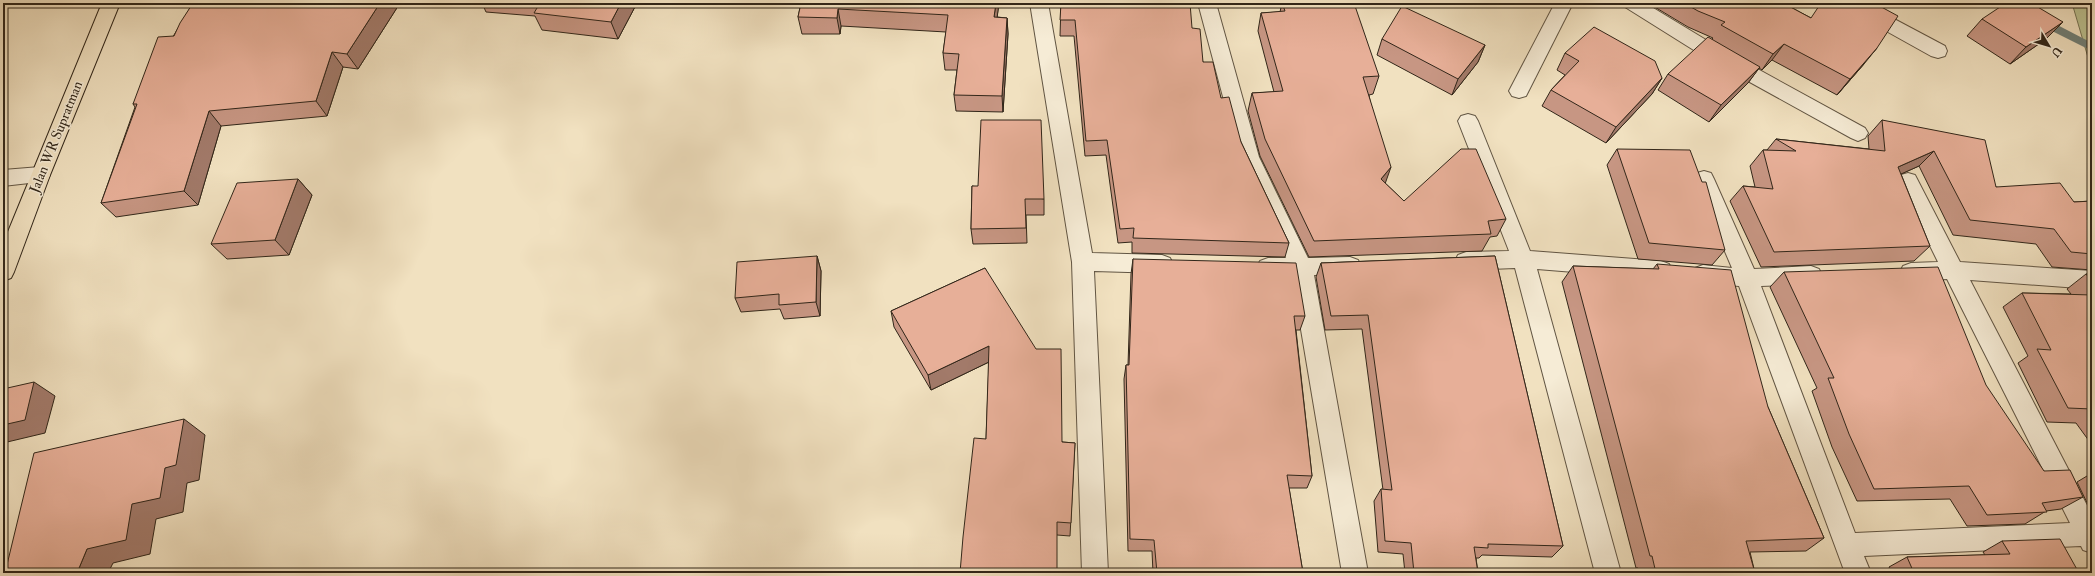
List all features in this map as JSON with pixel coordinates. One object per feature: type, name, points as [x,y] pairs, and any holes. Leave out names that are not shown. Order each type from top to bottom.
[{"type":"highway","name":"Jalan WR Supratman","points":[[3,272],[40,174],[111,3]]},
{"type":"street","points":[[1039,3],[1083,262],[1095,573]]},
{"type":"street","points":[[1207,3],[1249,157],[1302,268],[1355,573]]},
{"type":"street","points":[[1519,91],[1564,3]]},
{"type":"street","points":[[1631,3],[1683,37],[1729,64],[1858,133]]},
{"type":"street","points":[[1849,3],[1938,51]]},
{"type":"street","points":[[1468,121],[1523,259],[1608,573]]},
{"type":"street","points":[[3,178],[40,174]]},
{"type":"street","points":[[1704,179],[1747,278],[1849,545],[1858,573]]},
{"type":"street","points":[[1849,545],[2090,538],[1908,181]]},
{"type":"street","points":[[1444,262],[1523,259],[1747,278],[1834,274]]},
{"type":"street","points":[[1083,262],[1185,264]]},
{"type":"street","points":[[1247,266],[1302,268],[1373,265]]},
{"type":"street","points":[[1890,272],[1953,270],[2092,280]]},
{"type":"green space","points":[[2072,3],[2092,3],[2092,71]]},
{"type":"building","points":[[193,3],[380,3],[347,54],[332,52],[316,101],[209,111],[184,191],[101,203],[137,104],[133,104],[158,37],[174,36],[180,23]]},
{"type":"building","points":[[540,3],[621,3],[611,22],[534,13]]},
{"type":"building","points":[[801,3],[996,3],[994,17],[1007,18],[1002,96],[954,95],[959,54],[943,53],[948,15],[838,9],[837,18],[798,17]]},
{"type":"building","points":[[1061,3],[1190,3],[1192,28],[1200,29],[1203,62],[1213,62],[1221,98],[1229,97],[1241,142],[1289,243],[1133,238],[1134,228],[1120,229],[1107,140],[1086,141],[1075,20],[1060,20]]},
{"type":"building","points":[[1282,3],[1354,3],[1379,76],[1363,77],[1391,167],[1381,179],[1404,201],[1461,149],[1476,149],[1506,219],[1488,221],[1491,234],[1314,241],[1265,139],[1252,93],[1283,91],[1261,13],[1285,11]]},
{"type":"building","points":[[1684,3],[1783,3],[1811,18],[1821,3],[1874,3],[1898,16],[1877,48],[1850,79],[1784,44],[1773,54],[1721,25],[1725,22],[1698,11]]},
{"type":"building","points":[[2006,3],[2031,3],[2063,22],[2026,47],[1982,19]]},
{"type":"building","points":[[1402,6],[1485,45],[1458,79],[1382,39]]},
{"type":"building","points":[[1594,27],[1655,61],[1662,78],[1616,127],[1551,90],[1579,61],[1565,53]]},
{"type":"building","points":[[1708,37],[1760,67],[1721,105],[1668,74]]},
{"type":"building","points":[[981,120],[1041,120],[1044,199],[1025,199],[1026,228],[971,229],[972,186],[978,186]]},
{"type":"building","points":[[1882,120],[1985,140],[1996,187],[2060,183],[2074,202],[2092,201],[2092,254],[2071,252],[2054,229],[1970,220],[1934,151],[1898,167],[1930,246],[1774,252],[1743,186],[1773,189],[1763,150],[1796,151],[1776,139],[1885,151]]},
{"type":"building","points":[[1617,149],[1690,150],[1702,182],[1706,182],[1725,250],[1649,243]]},
{"type":"building","points":[[298,179],[275,240],[211,244],[237,183]]},
{"type":"building","points":[[817,256],[816,302],[779,305],[779,294],[735,298],[737,262]]},
{"type":"building","points":[[1495,256],[1563,546],[1488,544],[1488,548],[1474,547],[1478,573],[1414,573],[1411,543],[1385,541],[1381,489],[1392,490],[1368,315],[1331,316],[1321,263]]},
{"type":"building","points":[[1133,259],[1296,263],[1305,316],[1294,316],[1312,476],[1287,475],[1303,573],[1157,573],[1154,540],[1130,539],[1126,365],[1129,365]]},
{"type":"building","points":[[1657,264],[1731,270],[1768,407],[1824,538],[1746,541],[1755,573],[1656,573],[1652,556],[1650,556],[1573,266],[1659,269]]},
{"type":"building","points":[[1938,267],[1986,385],[2044,471],[2070,470],[2083,497],[2042,503],[2047,512],[1987,515],[1969,486],[1874,489],[1849,434],[1828,378],[1834,378],[1784,272]]},
{"type":"building","points":[[985,268],[1036,349],[1061,349],[1062,442],[1075,443],[1071,523],[1057,522],[1057,573],[960,573],[974,438],[986,439],[989,346],[928,375],[891,311]]},
{"type":"building","points":[[2086,274],[2092,274],[2092,282]]},
{"type":"building","points":[[2022,293],[2092,295],[2092,409],[2068,408],[2037,349],[2051,350]]},
{"type":"building","points":[[34,382],[25,420],[3,425],[3,389]]},
{"type":"building","points":[[184,419],[176,465],[165,468],[160,498],[132,504],[126,540],[87,549],[77,573],[5,573],[34,453]]},
{"type":"building","points":[[2060,539],[2079,573],[1914,573],[1907,557],[2010,554],[2002,541]]},
{"type":"waterway","points":[[2042,21],[2092,47]]}]
